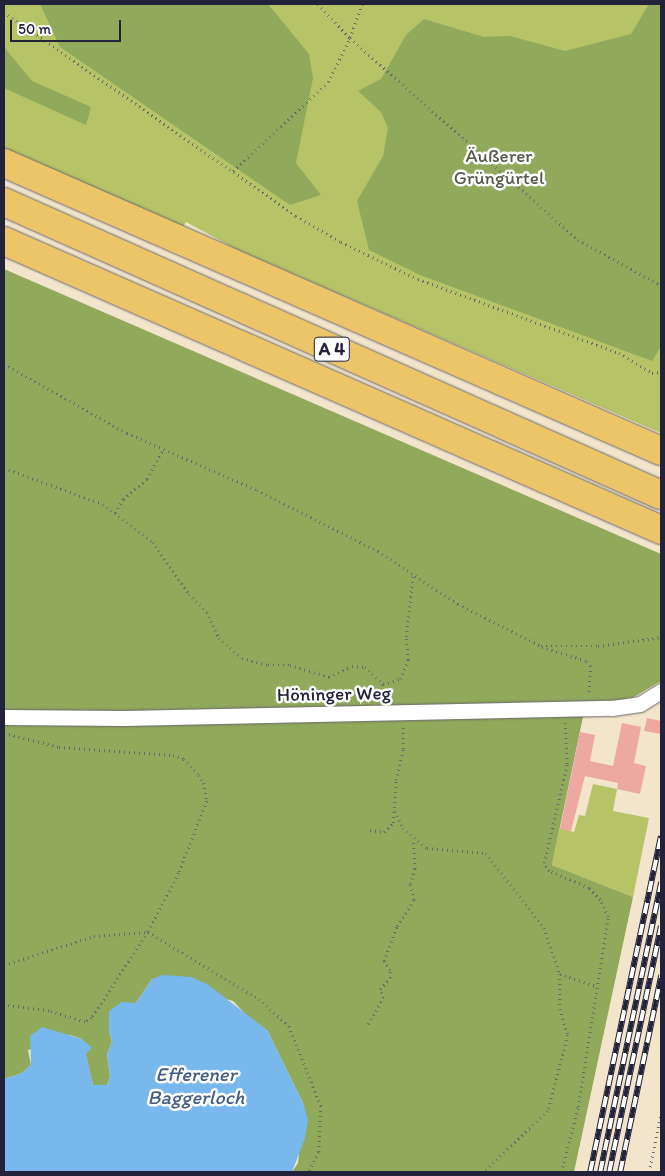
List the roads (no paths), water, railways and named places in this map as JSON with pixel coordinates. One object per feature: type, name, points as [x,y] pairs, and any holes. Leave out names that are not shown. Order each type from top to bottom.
[{"type":"highway","points":[[4,163],[661,451]]},
{"type":"highway","points":[[4,192],[230,263]]},
{"type":"highway","name":"A 4","points":[[4,202],[661,495]]},
{"type":"highway","name":"A 4","points":[[4,241],[661,530]]},
{"type":"street","name":"Höninger Weg","points":[[4,716],[124,718],[589,709],[627,707],[661,691]]},
{"type":"water","name":"Efferener Baggerloch","points":[[163,975],[191,977],[207,984],[267,1030],[304,1105],[308,1120],[305,1138],[292,1172],[4,1172],[4,1079],[22,1073],[31,1065],[30,1036],[42,1027],[82,1039],[92,1048],[86,1054],[93,1085],[107,1085],[110,1076],[107,1054],[112,1042],[109,1031],[109,1011],[122,1002],[136,1003],[152,979]]},
{"type":"railway","points":[[590,1172],[661,836]]},
{"type":"railway","points":[[600,1172],[661,882]]},
{"type":"railway","points":[[609,1172],[661,926]]},
{"type":"railway","points":[[620,1172],[661,975]]},
{"type":"park label","name":"Äußerer Grüngürtel","points":[[499,167]]}]
